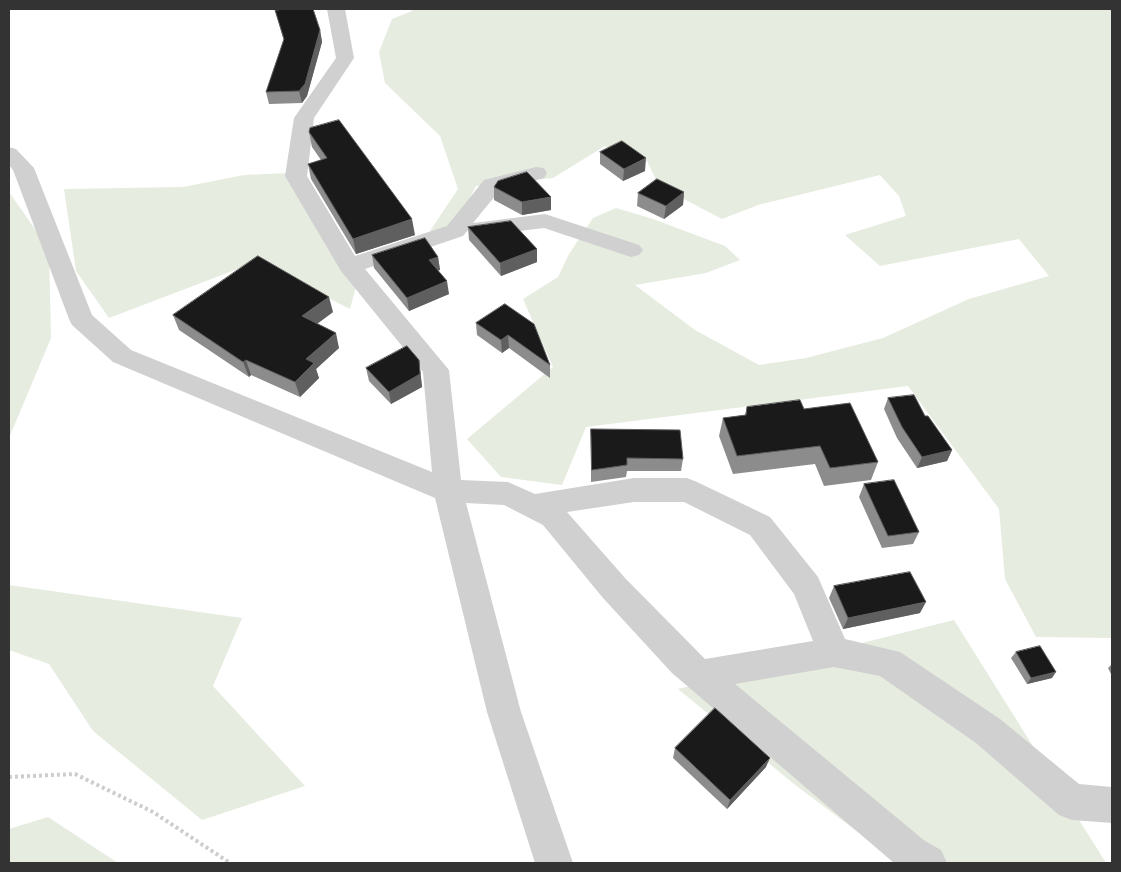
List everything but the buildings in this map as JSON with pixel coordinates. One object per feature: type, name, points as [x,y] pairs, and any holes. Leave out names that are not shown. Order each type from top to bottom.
[{"type":"street","points":[[336,9],[345,58],[304,118],[296,176],[349,266],[436,370],[448,491],[504,712],[554,863]]},
{"type":"street","points":[[9,153],[23,168],[80,319],[122,356],[448,491],[508,494],[553,516],[614,588],[684,662],[912,854],[928,863]]},
{"type":"street","points":[[455,231],[492,185],[536,173]]},
{"type":"street","points":[[349,266],[455,231],[545,221],[631,250]]},
{"type":"street","points":[[532,506],[634,490],[687,490],[760,526],[806,587],[834,652]]},
{"type":"street","points":[[700,675],[834,652],[888,663],[988,731],[1072,802],[1112,805]]},
{"type":"path","points":[[9,777],[75,774],[153,812],[230,863]]},
{"type":"shaded area","points":[[412,9],[1112,9],[1112,638],[1036,637],[1005,579],[999,509],[908,386],[586,427],[562,485],[501,477],[467,439],[553,367],[523,299],[558,277],[569,254],[593,218],[616,208],[653,219],[725,246],[740,260],[706,273],[635,285],[695,330],[759,365],[806,358],[883,338],[969,299],[1049,276],[1019,239],[880,266],[845,235],[906,216],[899,196],[880,175],[758,205],[722,219],[659,186],[647,161],[605,146],[553,178],[476,186],[457,222],[428,234],[458,189],[440,136],[385,83],[379,52],[392,19],[412,11]]},
{"type":"shaded area","points":[[287,173],[357,283],[350,309],[256,262],[109,318],[76,271],[64,189],[183,187],[244,175]]},
{"type":"shaded area","points":[[9,192],[49,249],[51,338],[9,438]]},
{"type":"shaded area","points":[[9,585],[242,618],[213,686],[305,786],[202,820],[93,731],[49,664],[9,650]]},
{"type":"shaded area","points":[[954,620],[1106,863],[899,863],[794,784],[678,689]]},
{"type":"shaded area","points":[[48,817],[118,863],[9,863],[9,829]]}]
